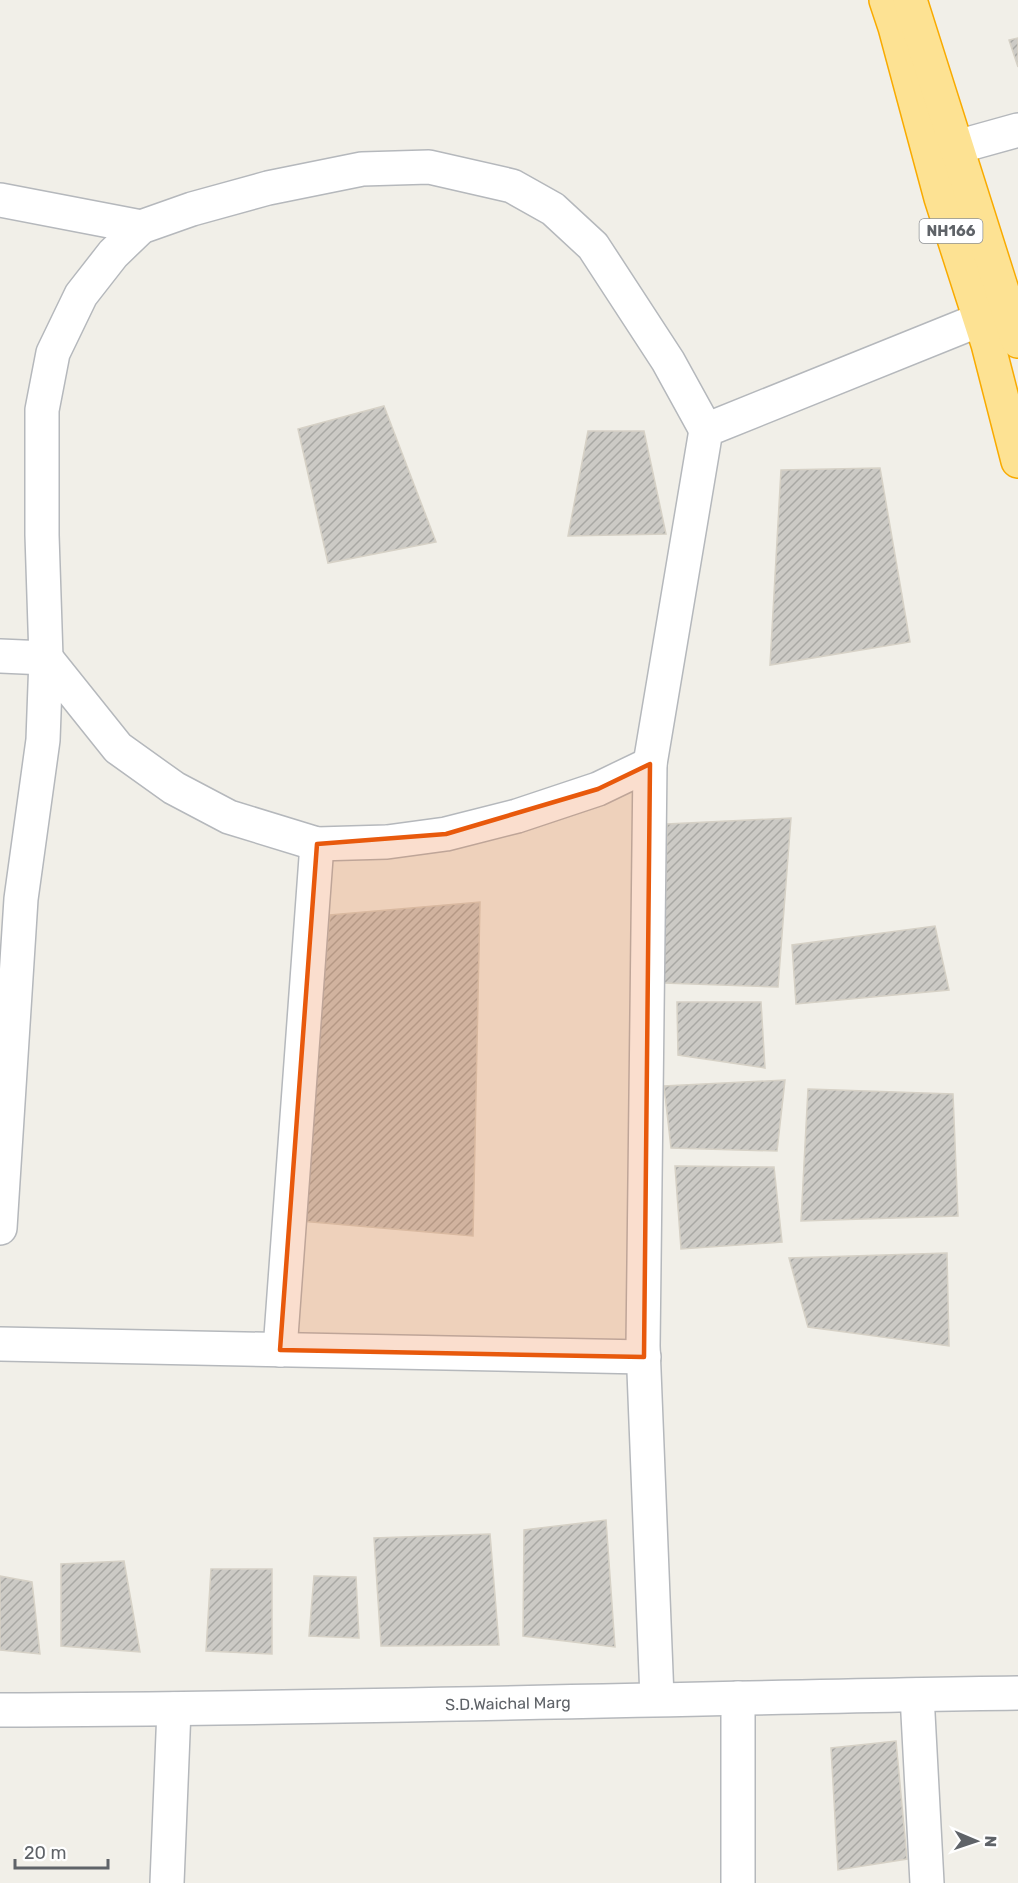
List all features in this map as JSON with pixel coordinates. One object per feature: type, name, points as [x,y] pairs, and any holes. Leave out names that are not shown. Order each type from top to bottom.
[{"type":"highway","name":"NH166","points":[[886,0],[941,198],[1006,321]]},
{"type":"highway","name":"NH166","points":[[910,0],[957,147],[1006,321]]},
{"type":"highway","name":"NH166","points":[[1006,321],[988,344],[1018,460]]},
{"type":"street","points":[[957,147],[1018,130]]},
{"type":"street","points":[[0,1228],[21,899],[43,740],[46,658],[42,535],[42,410],[53,353],[81,295],[113,254],[141,227],[192,209],[268,188],[362,169],[429,166],[512,186],[553,209],[593,246],[668,361],[706,430],[650,764],[644,1357],[657,1698]]},
{"type":"street","points":[[0,200],[141,227]]},
{"type":"street","points":[[706,430],[1006,321]]},
{"type":"street","points":[[0,656],[46,658],[118,748],[174,788],[230,817],[317,844],[387,842],[446,834],[517,816],[598,789],[650,764]]},
{"type":"street","points":[[280,1350],[317,844]]},
{"type":"street","points":[[0,1344],[644,1357]]},
{"type":"street","name":"S.D.Waichal Marg","points":[[0,1710],[174,1709],[657,1698],[1018,1693]]},
{"type":"street","points":[[917,1695],[927,1883]]},
{"type":"street","points":[[738,1698],[738,1883]]},
{"type":"street","points":[[167,1883],[174,1709]]},
{"type":"highlighted area","points":[[650,764],[644,1357],[280,1350],[317,844],[446,834],[598,789]]},
{"type":"building","points":[[1018,38],[1018,67],[1009,40]]},
{"type":"building","points":[[384,406],[436,542],[328,563],[298,429]]},
{"type":"building","points":[[588,431],[644,431],[666,534],[568,536]]},
{"type":"building","points":[[880,468],[910,642],[770,665],[781,470]]},
{"type":"building","points":[[791,818],[778,987],[664,983],[667,824]]},
{"type":"building","points":[[480,902],[473,1236],[301,1221],[330,915]]},
{"type":"building","points":[[935,926],[949,990],[796,1004],[792,945]]},
{"type":"building","points":[[677,1002],[761,1002],[765,1068],[678,1055]]},
{"type":"building","points":[[785,1080],[777,1151],[671,1148],[664,1086]]},
{"type":"building","points":[[808,1089],[953,1094],[958,1216],[801,1221]]},
{"type":"building","points":[[675,1166],[774,1167],[782,1242],[681,1249]]},
{"type":"building","points":[[947,1253],[949,1346],[808,1327],[789,1258]]},
{"type":"building","points":[[606,1520],[615,1647],[523,1636],[524,1530]]},
{"type":"building","points":[[490,1534],[499,1645],[381,1646],[374,1538]]},
{"type":"building","points":[[124,1561],[140,1652],[61,1646],[61,1564]]},
{"type":"building","points":[[211,1569],[272,1569],[272,1654],[206,1651]]},
{"type":"building","points":[[0,1576],[32,1582],[40,1654],[0,1650]]},
{"type":"building","points":[[314,1576],[356,1577],[359,1638],[309,1636]]},
{"type":"building","points":[[896,1741],[907,1859],[838,1870],[831,1748]]}]
